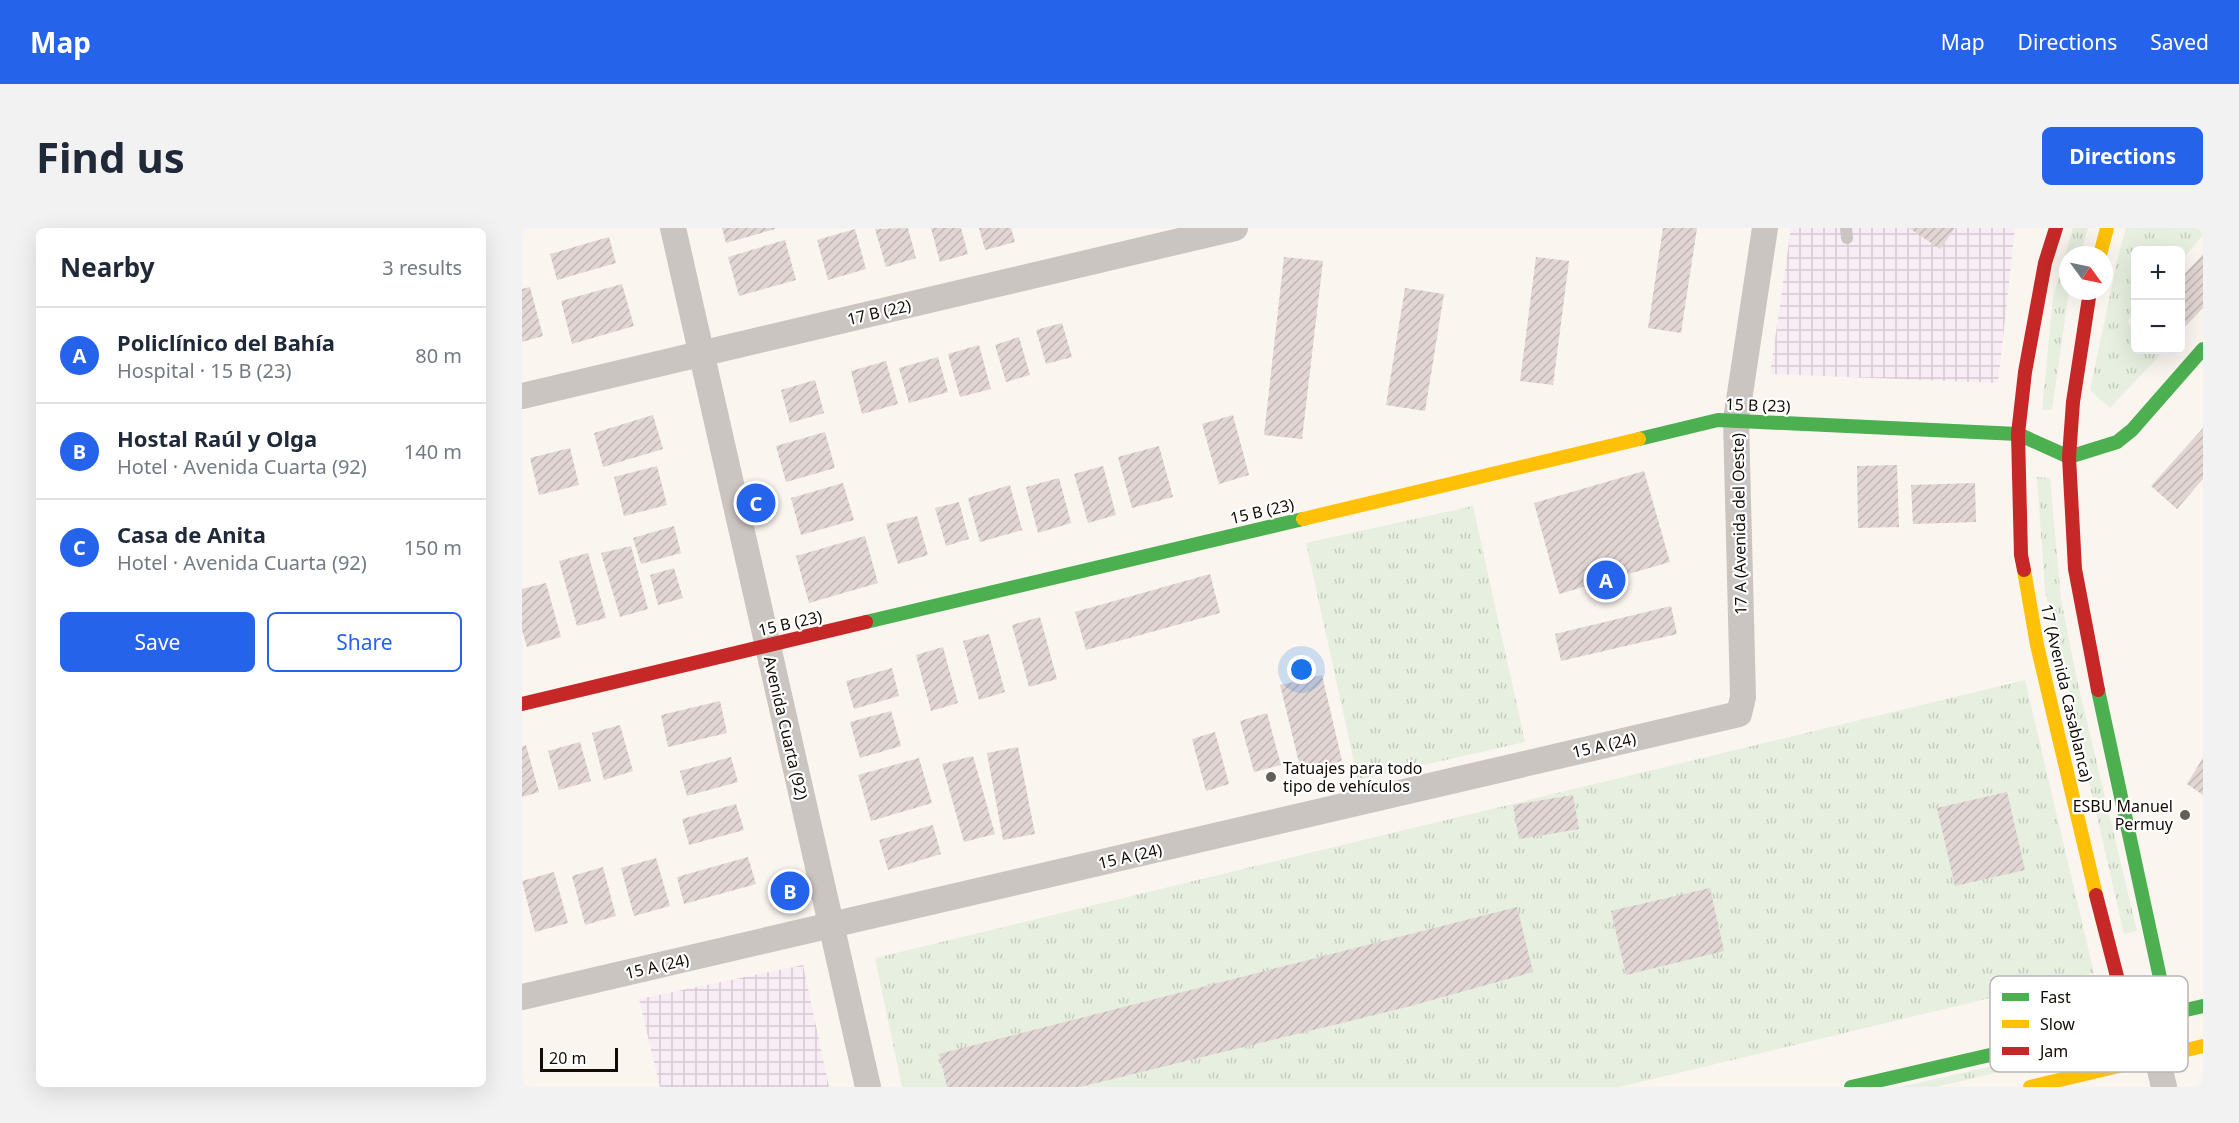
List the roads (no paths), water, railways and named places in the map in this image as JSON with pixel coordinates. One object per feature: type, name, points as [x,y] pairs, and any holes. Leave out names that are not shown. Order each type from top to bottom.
[{"type":"main road","name":"17 (Avenida Casablanca)","points":[[2056,228],[2045,263],[2034,319],[2018,434],[2021,555],[2037,645],[2116,976]]},
{"type":"main road","points":[[2102,246],[2107,228]]},
{"type":"main road","name":"17 (Avenida Casablanca)","points":[[2089,300],[2073,402],[2069,457],[2075,570],[2085,628],[2160,976]]},
{"type":"main road","points":[[2018,434],[2069,457],[2117,442],[2132,430],[2203,349]]},
{"type":"main road","name":"15 B (23)","points":[[522,704],[1718,420],[2018,434]]},
{"type":"main road","points":[[2188,1010],[2203,1006]]},
{"type":"main road","points":[[2188,1050],[2203,1046]]},
{"type":"main road","points":[[1851,1087],[1990,1055]]},
{"type":"main road","points":[[2030,1087],[2094,1072]]},
{"type":"street","name":"Avenida Cuarta (92)","points":[[673,228],[868,1087]]},
{"type":"street","name":"17 B (22)","points":[[522,396],[1235,228]]},
{"type":"street","name":"17 A (Avenida del Oeste)","points":[[1739,714],[1743,697],[1736,420],[1765,228]]},
{"type":"street","name":"15 A (24)","points":[[522,997],[1739,714]]},
{"type":"street","points":[[2160,1072],[2164,1087]]},
{"type":"place","name":"Casa de Anita","points":[[756,503]]},
{"type":"place","name":"Policlínico del Bahía","points":[[1606,580]]},
{"type":"place","name":"Tatuajes para todo tipo de vehículos","points":[[1271,777]]},
{"type":"place","name":"ESBU Manuel Permuy","points":[[2185,815]]},
{"type":"place","name":"Hostal Raúl y Olga","points":[[790,891]]}]
